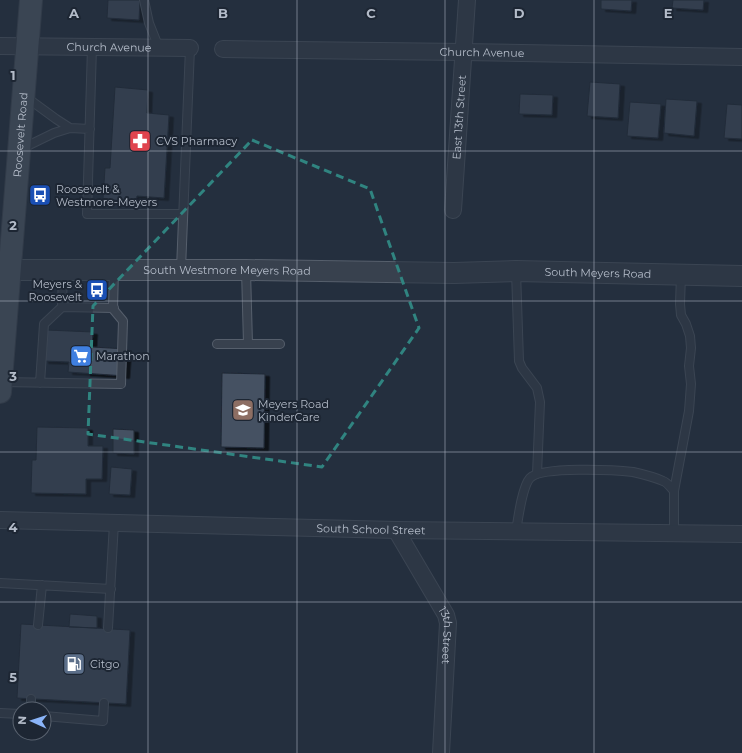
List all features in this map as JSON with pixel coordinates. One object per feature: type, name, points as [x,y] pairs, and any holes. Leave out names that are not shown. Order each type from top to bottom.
[{"type":"main road","name":"Roosevelt Road","points":[[0,387],[5,271],[20,150],[31,0]]},
{"type":"street","name":"East 13th Street","points":[[453,210],[467,0]]},
{"type":"street","name":"Church Avenue","points":[[0,46],[190,48]]},
{"type":"street","name":"Church Avenue","points":[[223,49],[742,57]]},
{"type":"street","name":"South Westmore Meyers Road","points":[[5,271],[246,270],[454,273]]},
{"type":"street","name":"South Meyers Road","points":[[454,273],[516,271],[742,276]]},
{"type":"street","name":"South School Street","points":[[0,520],[396,530],[742,534]]},
{"type":"street","name":"13th Street","points":[[396,530],[446,615],[448,624],[441,753]]},
{"type":"lane","points":[[144,0],[149,23],[159,48]]},
{"type":"lane","points":[[92,47],[87,214],[184,214]]},
{"type":"lane","points":[[181,270],[190,48]]},
{"type":"lane","points":[[24,95],[70,128]]},
{"type":"lane","points":[[20,150],[54,133],[70,128],[90,129]]},
{"type":"lane","points":[[62,307],[63,270]]},
{"type":"lane","points":[[0,387],[40,383],[121,384],[123,321],[114,308],[114,270]]},
{"type":"lane","points":[[246,270],[248,344]]},
{"type":"lane","points":[[516,271],[519,361],[522,368],[537,388],[540,402],[537,474]]},
{"type":"lane","points":[[674,533],[674,491],[689,411],[691,384],[689,366],[691,348],[690,336],[686,324],[681,316],[681,275]]},
{"type":"lane","points":[[40,383],[44,324],[62,307],[114,308]]},
{"type":"lane","points":[[217,344],[280,344]]},
{"type":"lane","points":[[516,532],[524,488],[530,478],[537,474],[555,471],[598,470],[634,472],[665,481],[674,491]]},
{"type":"lane","points":[[108,628],[114,523]]},
{"type":"lane","points":[[0,583],[111,588]]},
{"type":"lane","points":[[38,625],[42,585]]},
{"type":"lane","points":[[52,717],[103,721],[104,703]]},
{"type":"lane","points":[[0,713],[12,714]]},
{"type":"highlighted area","points":[[252,140],[370,189],[419,328],[322,467],[88,434],[93,306]]},
{"type":"building","points":[[108,0],[140,0],[139,20],[107,18]]},
{"type":"building","points":[[601,0],[632,0],[631,11],[601,9]]},
{"type":"building","points":[[673,0],[704,0],[703,10],[672,8]]},
{"type":"building","points":[[590,82],[620,84],[618,118],[587,116]]},
{"type":"building","name":"CVS Pharmacy","points":[[115,87],[148,90],[147,113],[169,115],[164,198],[137,196],[136,202],[103,199],[105,168],[110,168]]},
{"type":"building","points":[[520,94],[553,95],[552,115],[519,114]]},
{"type":"building","points":[[666,99],[697,101],[694,136],[664,133]]},
{"type":"building","points":[[630,102],[661,104],[658,138],[627,136]]},
{"type":"building","points":[[727,104],[742,105],[742,139],[724,138]]},
{"type":"building","name":"Marathon","points":[[46,330],[93,332],[92,347],[127,349],[125,376],[68,372],[69,362],[44,361]]},
{"type":"building","name":"Meyers Road KinderCare","points":[[222,373],[265,374],[264,448],[221,447]]},
{"type":"building","points":[[37,427],[88,428],[88,446],[103,446],[102,479],[86,479],[86,494],[31,493],[32,460],[36,460]]},
{"type":"building","points":[[113,429],[134,430],[134,454],[113,453]]},
{"type":"building","points":[[111,467],[132,469],[130,495],[109,494]]},
{"type":"building","points":[[70,614],[97,616],[97,628],[69,627]]},
{"type":"building","name":"Citgo","points":[[21,624],[130,630],[126,704],[17,698]]},
{"type":"place","name":"CVS Pharmacy","points":[[140,141]]},
{"type":"place","name":"Roosevelt & Westmore-Meyers","points":[[40,195]]},
{"type":"place","name":"Meyers & Roosevelt","points":[[97,290]]},
{"type":"place","name":"Marathon","points":[[81,356]]},
{"type":"place","name":"Meyers Road KinderCare","points":[[243,410]]},
{"type":"place","name":"Citgo","points":[[74,664]]}]
